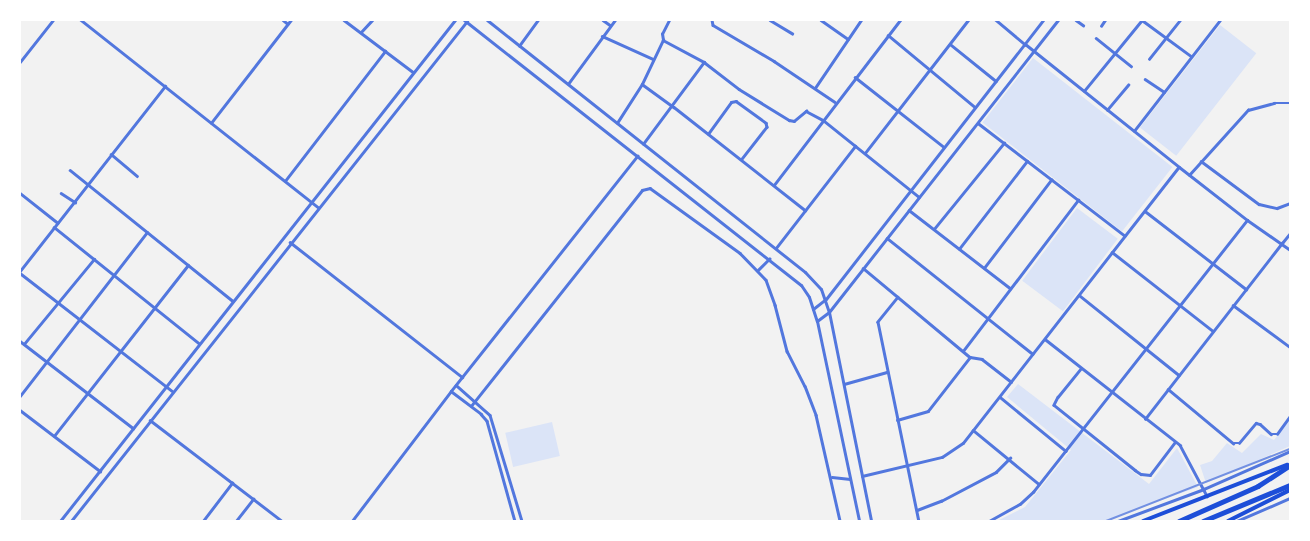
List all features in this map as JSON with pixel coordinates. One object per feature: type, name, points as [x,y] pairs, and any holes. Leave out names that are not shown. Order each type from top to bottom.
[{"type":"highway","points":[[1179,521],[1258,486],[1290,465]]},
{"type":"highway","points":[[1203,521],[1290,485]]},
{"type":"main road","points":[[1143,521],[1208,497],[1261,474],[1290,465]]},
{"type":"main road","points":[[1228,521],[1290,490]]},
{"type":"street","points":[[20,62],[54,20]]},
{"type":"street","points":[[81,20],[318,207]]},
{"type":"street","points":[[283,20],[288,24]]},
{"type":"street","points":[[211,123],[291,20]]},
{"type":"street","points":[[344,20],[413,72]]},
{"type":"street","points":[[361,33],[372,20]]},
{"type":"street","points":[[60,521],[455,20]]},
{"type":"street","points":[[487,20],[776,248],[805,272],[826,299],[871,521]]},
{"type":"street","points":[[519,46],[538,20]]},
{"type":"street","points":[[602,20],[610,25]]},
{"type":"street","points":[[568,84],[615,20]]},
{"type":"street","points":[[618,123],[642,84],[663,40],[662,34],[669,20]]},
{"type":"street","points":[[712,20],[714,25],[774,61],[836,102]]},
{"type":"street","points":[[770,20],[792,33]]},
{"type":"street","points":[[820,20],[848,39]]},
{"type":"street","points":[[815,88],[861,20]]},
{"type":"street","points":[[864,153],[968,20]]},
{"type":"street","points":[[996,20],[1179,168],[1290,250]]},
{"type":"street","points":[[813,309],[826,299],[1044,20]]},
{"type":"street","points":[[817,321],[829,312],[1058,20]]},
{"type":"street","points":[[1076,20],[1083,24]]},
{"type":"street","points":[[1101,26],[1106,20]]},
{"type":"street","points":[[1084,91],[1142,20],[1192,57]]},
{"type":"street","points":[[1149,59],[1180,20]]},
{"type":"street","points":[[1213,20],[1217,24]]},
{"type":"street","points":[[1134,131],[1220,20]]},
{"type":"street","points":[[72,521],[172,391],[466,21],[801,285],[817,321],[859,521]]},
{"type":"street","points":[[774,185],[898,21]]},
{"type":"street","points":[[602,36],[654,59]]},
{"type":"street","points":[[888,36],[975,107]]},
{"type":"street","points":[[1096,38],[1131,66]]},
{"type":"street","points":[[663,40],[704,62],[739,89],[789,120],[794,121],[806,112],[823,120],[919,198]]},
{"type":"street","points":[[950,44],[996,81]]},
{"type":"street","points":[[285,181],[385,51]]},
{"type":"street","points":[[643,144],[704,62]]},
{"type":"street","points":[[855,77],[944,147]]},
{"type":"street","points":[[1145,79],[1164,92]]},
{"type":"street","points":[[642,84],[742,159],[805,210]]},
{"type":"street","points":[[1107,110],[1128,85]]},
{"type":"street","points":[[165,86],[20,272],[172,391]]},
{"type":"street","points":[[708,134],[731,102],[736,101],[766,123],[767,127],[742,159]]},
{"type":"street","points":[[1189,175],[1248,110],[1274,103],[1290,103]]},
{"type":"street","points":[[978,122],[1125,236]]},
{"type":"street","points":[[934,229],[1004,143]]},
{"type":"street","points":[[776,248],[855,146]]},
{"type":"street","points":[[111,154],[137,176]]},
{"type":"street","points":[[352,521],[451,391],[637,156]]},
{"type":"street","points":[[959,249],[1027,161]]},
{"type":"street","points":[[1201,161],[1259,204],[1277,208],[1290,203]]},
{"type":"street","points":[[862,476],[942,457],[963,443],[1179,168]]},
{"type":"street","points":[[70,170],[233,301]]},
{"type":"street","points":[[984,268],[1051,180]]},
{"type":"street","points":[[471,406],[646,187],[650,188],[740,253],[758,270],[772,292],[787,351],[805,386],[816,415],[832,477],[840,521]]},
{"type":"street","points":[[61,192],[75,202]]},
{"type":"street","points":[[20,193],[58,223]]},
{"type":"street","points":[[963,351],[1078,200]]},
{"type":"street","points":[[909,210],[1010,288]]},
{"type":"street","points":[[1145,211],[1246,289]]},
{"type":"street","points":[[989,521],[1028,498],[1113,394],[1247,220]]},
{"type":"street","points":[[54,227],[199,343]]},
{"type":"street","points":[[20,396],[147,232]]},
{"type":"street","points":[[1144,419],[1290,233]]},
{"type":"street","points":[[887,238],[1033,354]]},
{"type":"street","points":[[290,242],[462,377]]},
{"type":"street","points":[[1112,252],[1213,331]]},
{"type":"street","points":[[24,344],[94,258]]},
{"type":"street","points":[[758,270],[769,259]]},
{"type":"street","points":[[54,436],[188,265]]},
{"type":"street","points":[[863,268],[970,357],[982,359],[1011,382]]},
{"type":"street","points":[[1079,295],[1179,375]]},
{"type":"street","points":[[898,297],[878,322],[919,521]]},
{"type":"street","points":[[1233,305],[1290,347]]},
{"type":"street","points":[[1044,339],[1184,450],[1208,497]]},
{"type":"street","points":[[20,341],[133,428]]},
{"type":"street","points":[[897,420],[928,411],[970,357]]},
{"type":"street","points":[[1081,368],[1054,405],[1084,430],[1135,470],[1146,475],[1154,472],[1175,442]]},
{"type":"street","points":[[844,384],[887,372]]},
{"type":"street","points":[[456,385],[486,410],[492,419],[522,521]]},
{"type":"street","points":[[1168,389],[1233,443],[1239,443],[1256,423],[1260,424],[1271,434],[1277,434],[1290,416]]},
{"type":"street","points":[[451,391],[487,421],[514,521]]},
{"type":"street","points":[[1000,397],[1066,450]]},
{"type":"street","points":[[20,410],[100,471]]},
{"type":"street","points":[[150,420],[282,521]]},
{"type":"street","points":[[973,430],[1010,458],[1039,484]]},
{"type":"street","points":[[1118,521],[1204,489],[1290,451]]},
{"type":"street","points":[[917,510],[941,501],[996,472],[1010,458]]},
{"type":"street","points":[[832,477],[850,478]]},
{"type":"street","points":[[203,521],[232,483]]},
{"type":"street","points":[[1237,521],[1290,498]]},
{"type":"street","points":[[236,521],[253,499]]},
{"type":"shaded area","points":[[1220,25],[1256,53],[1176,156],[1140,127]]},
{"type":"shaded area","points":[[1033,58],[1172,167],[1122,232],[983,123]]},
{"type":"shaded area","points":[[1077,208],[1118,239],[1063,311],[1022,281]]},
{"type":"shaded area","points":[[1018,384],[1149,484],[1177,448],[1198,487],[1104,521],[997,521],[1025,507],[1071,450],[1007,397]]},
{"type":"shaded area","points":[[1290,420],[1290,446],[1206,483],[1200,465],[1212,461],[1227,443],[1242,453],[1261,434],[1274,440]]},
{"type":"shaded area","points":[[552,422],[560,456],[513,467],[505,433]]},
{"type":"railway","points":[[1106,521],[1290,449]]}]
